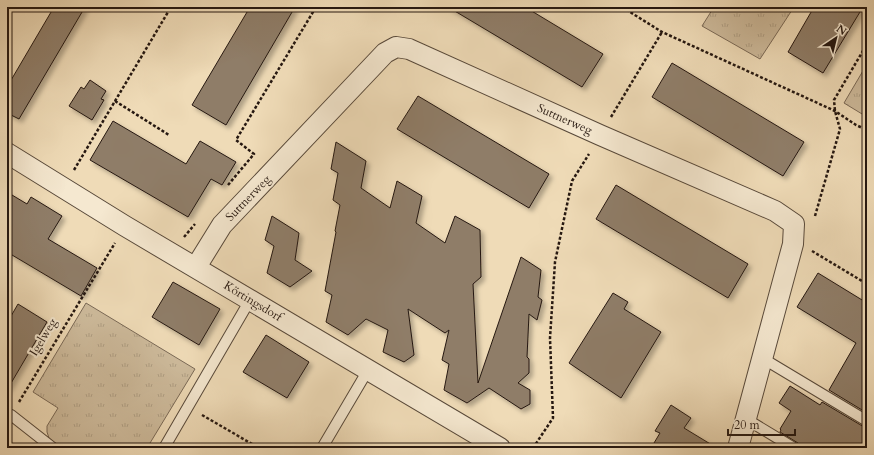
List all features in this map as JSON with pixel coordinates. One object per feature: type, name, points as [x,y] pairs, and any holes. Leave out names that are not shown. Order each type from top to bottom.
[{"type":"street","name":"Suttnerweg","points":[[196,267],[222,225],[385,53],[396,47],[409,49],[600,135],[775,211],[794,224]]},
{"type":"street","name":"Körtingsdorf","points":[[7,153],[125,226],[500,448]]},
{"type":"street","points":[[738,448],[793,244],[794,224]]},
{"type":"lane","points":[[164,448],[250,300]]},
{"type":"lane","points":[[762,358],[867,421]]},
{"type":"lane","points":[[322,448],[368,370]]},
{"type":"lane","points":[[11,415],[53,448]]},
{"type":"lane","points":[[746,419],[794,448]]},
{"type":"path","points":[[63,188],[171,7]]},
{"type":"path","points":[[225,189],[254,154],[236,140],[316,7]]},
{"type":"path","points":[[622,7],[662,32],[836,112],[867,130]]},
{"type":"path","points":[[533,448],[553,418],[550,338],[556,262],[572,181],[662,32]]},
{"type":"path","points":[[794,224],[815,216],[840,129],[834,100],[867,44]]},
{"type":"path","points":[[115,101],[169,135]]},
{"type":"path","points":[[172,253],[196,224]]},
{"type":"path","name":"Igelweg","points":[[11,415],[125,226]]},
{"type":"path","points":[[808,249],[867,284]]},
{"type":"path","points":[[188,406],[259,448]]},
{"type":"green space","points":[[714,7],[794,7],[760,59],[702,26]]},
{"type":"green space","points":[[867,64],[867,117],[844,103]]},
{"type":"green space","points":[[86,303],[195,369],[147,448],[61,448],[49,438],[47,426],[58,408],[33,392]]},
{"type":"building","points":[[54,7],[85,7],[19,119],[7,113],[7,87]]},
{"type":"building","points":[[250,7],[295,7],[226,125],[192,105]]},
{"type":"building","points":[[448,7],[525,7],[603,54],[582,87]]},
{"type":"building","points":[[814,7],[863,7],[823,73],[788,52]]},
{"type":"building","points":[[672,63],[804,142],[783,176],[652,97]]},
{"type":"building","points":[[90,80],[106,91],[101,99],[104,100],[92,120],[69,106],[81,87],[84,89]]},
{"type":"building","points":[[418,96],[549,174],[529,208],[397,129]]},
{"type":"building","points":[[113,121],[186,164],[200,141],[236,162],[222,185],[211,179],[188,217],[90,160]]},
{"type":"building","points":[[336,142],[366,161],[361,188],[390,208],[397,181],[422,196],[416,223],[445,243],[455,216],[480,230],[481,277],[473,284],[478,383],[521,257],[541,270],[538,297],[542,300],[537,320],[529,314],[527,357],[529,359],[529,373],[518,383],[530,390],[530,404],[521,409],[489,388],[467,403],[444,390],[449,364],[442,360],[449,330],[445,333],[408,309],[414,355],[404,362],[383,352],[388,330],[366,319],[348,335],[326,322],[332,295],[325,291],[340,205],[333,200],[338,173],[331,169]]},
{"type":"building","points":[[616,185],[748,264],[728,298],[596,219]]},
{"type":"building","points":[[7,192],[27,204],[31,197],[62,216],[48,239],[97,268],[81,296],[7,252]]},
{"type":"building","points":[[272,216],[299,233],[295,260],[312,271],[290,287],[267,273],[274,246],[265,240]]},
{"type":"building","points":[[818,273],[867,303],[867,413],[829,390],[856,343],[797,307]]},
{"type":"building","points":[[173,282],[220,309],[199,345],[152,317]]},
{"type":"building","points":[[613,293],[628,302],[624,309],[661,332],[621,398],[569,363]]},
{"type":"building","points":[[18,304],[47,322],[7,390],[7,323]]},
{"type":"building","points":[[266,335],[309,362],[287,398],[243,372]]},
{"type":"building","points":[[790,386],[820,405],[822,402],[864,427],[867,427],[867,448],[800,448],[798,443],[780,432],[780,429],[791,411],[779,403]]},
{"type":"building","points":[[671,405],[691,418],[684,428],[717,448],[651,448],[660,433],[655,431]]}]
